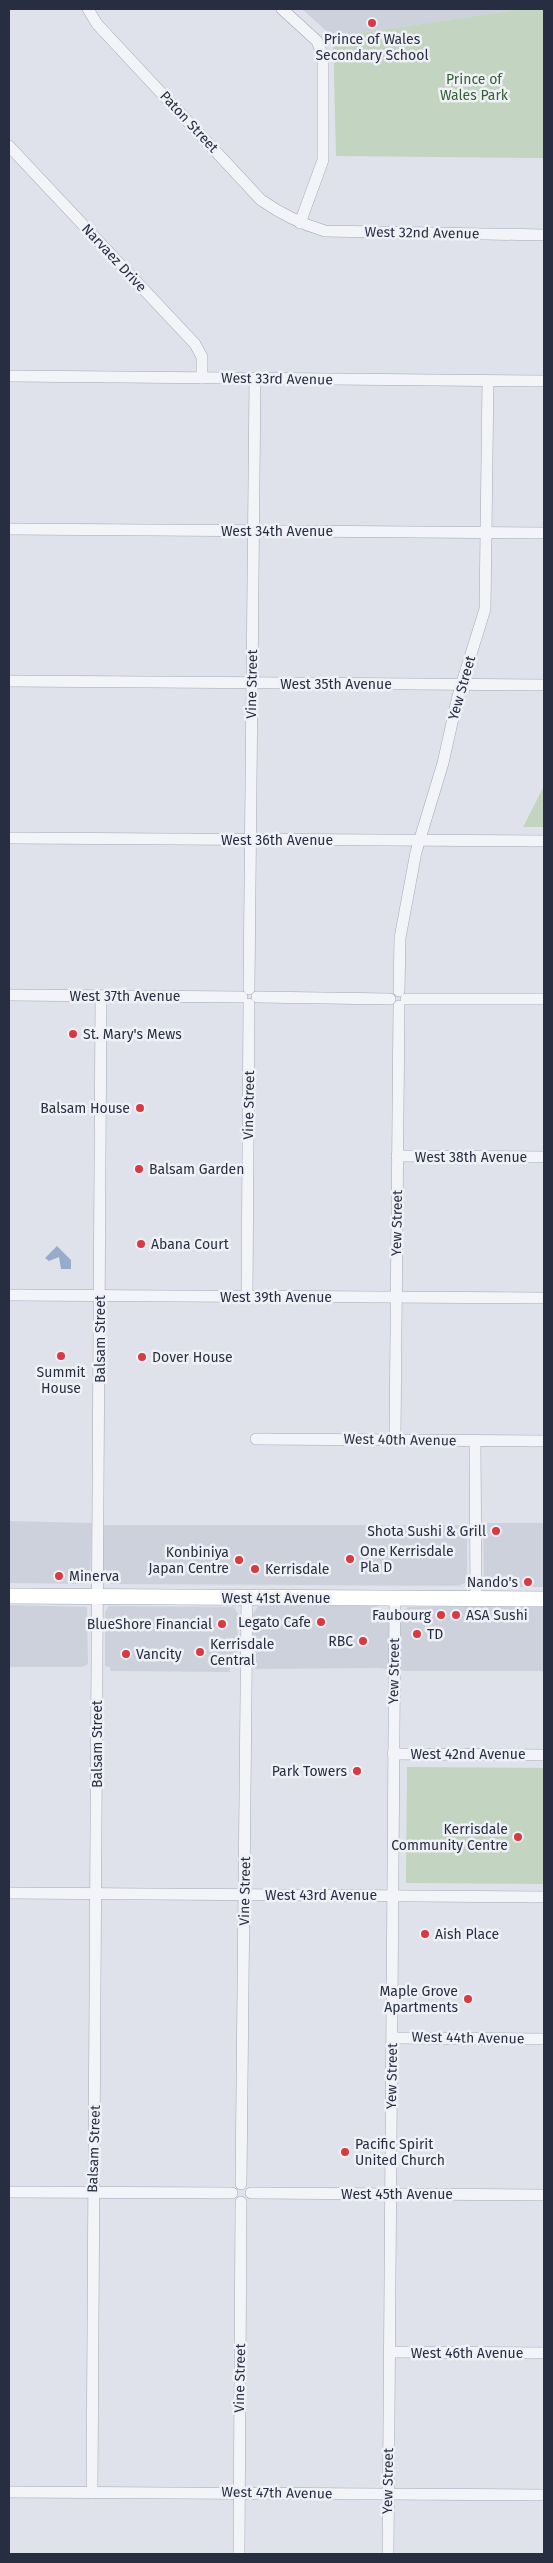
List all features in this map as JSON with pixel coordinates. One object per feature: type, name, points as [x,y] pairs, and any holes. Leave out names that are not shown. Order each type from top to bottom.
[{"type":"main road","name":"West 41st Avenue","points":[[9,1596],[544,1599]]},
{"type":"street","name":"Paton Street","points":[[88,9],[97,24],[261,200],[278,212],[300,223]]},
{"type":"street","points":[[282,9],[317,41],[323,56],[323,160],[300,223]]},
{"type":"street","name":"Narvaez Drive","points":[[9,146],[195,344],[202,357],[202,378]]},
{"type":"street","name":"West 32nd Avenue","points":[[300,223],[325,231],[544,235]]},
{"type":"street","name":"West 33rd Avenue","points":[[9,376],[544,381]]},
{"type":"street","name":"Vine Street","points":[[247,1297],[255,378]]},
{"type":"street","name":"Yew Street","points":[[395,1439],[400,938],[419,840],[443,763],[463,684],[485,610],[488,381]]},
{"type":"street","name":"West 34th Avenue","points":[[9,529],[544,533]]},
{"type":"street","name":"West 35th Avenue","points":[[9,681],[544,684]]},
{"type":"street","name":"West 36th Avenue","points":[[9,838],[544,841]]},
{"type":"street","name":"West 37th Avenue","points":[[9,995],[544,999]]},
{"type":"street","name":"Balsam Street","points":[[92,2493],[101,996]]},
{"type":"street","name":"West 38th Avenue","points":[[398,1156],[544,1157]]},
{"type":"street","name":"West 39th Avenue","points":[[9,1295],[544,1298]]},
{"type":"street","name":"West 40th Avenue","points":[[256,1439],[544,1442]]},
{"type":"street","points":[[475,1441],[476,1598]]},
{"type":"street","name":"Vine Street","points":[[241,2184],[247,1598]]},
{"type":"street","name":"Yew Street","points":[[388,2554],[393,2038],[394,1598]]},
{"type":"street","name":"West 42nd Avenue","points":[[393,1754],[544,1755]]},
{"type":"street","name":"West 43rd Avenue","points":[[9,1893],[96,1895],[544,1896]]},
{"type":"street","name":"West 44th Avenue","points":[[393,2038],[544,2039]]},
{"type":"street","points":[[241,2184],[248,2186],[251,2193],[248,2199],[241,2202],[235,2199],[232,2193],[235,2186],[241,2184]]},
{"type":"street","points":[[9,2192],[232,2193]]},
{"type":"street","name":"West 45th Avenue","points":[[251,2193],[544,2195]]},
{"type":"street","name":"Vine Street","points":[[239,2554],[241,2202]]},
{"type":"street","name":"West 46th Avenue","points":[[390,2352],[544,2353]]},
{"type":"street","name":"West 47th Avenue","points":[[9,2492],[544,2495]]},
{"type":"shaded area","name":"Prince of Wales Secondary School","points":[[302,9],[521,9],[333,37]]},
{"type":"shaded area","points":[[9,1521],[92,1523],[90,1580],[83,1584],[9,1583]]},
{"type":"shaded area","points":[[488,1523],[544,1523],[544,1587],[490,1587],[484,1583],[483,1525]]},
{"type":"shaded area","points":[[103,1525],[467,1525],[467,1578],[465,1583],[459,1586],[111,1584],[103,1577]]},
{"type":"shaded area","points":[[9,1605],[87,1607],[88,1664],[82,1667],[9,1667]]},
{"type":"shaded area","points":[[109,1606],[234,1607],[238,1614],[237,1664],[230,1667],[230,1672],[110,1671],[110,1667],[105,1666],[105,1612]]},
{"type":"shaded area","points":[[258,1606],[376,1606],[386,1612],[402,1612],[408,1607],[544,1607],[544,1671],[407,1671],[379,1668],[255,1669],[252,1664],[253,1614]]},
{"type":"green space","name":"Prince of Wales Park","points":[[521,9],[544,9],[544,158],[336,156],[333,37]]},
{"type":"green space","points":[[544,786],[544,827],[523,827]]},
{"type":"green space","points":[[407,1767],[544,1768],[544,1884],[406,1883]]},
{"type":"water","points":[[57,1246],[71,1260],[71,1269],[61,1269],[59,1257],[49,1261],[45,1258]]},
{"type":"place","name":"Prince of Wales Secondary School","points":[[372,23]]},
{"type":"place","name":"St. Mary's Mews","points":[[73,1034]]},
{"type":"place","name":"Balsam House","points":[[140,1108]]},
{"type":"place","name":"Balsam Garden","points":[[139,1169]]},
{"type":"place","name":"Abana Court","points":[[141,1244]]},
{"type":"place","name":"Summit House","points":[[61,1356]]},
{"type":"place","name":"Dover House","points":[[142,1357]]},
{"type":"place","name":"Shota Sushi & Grill","points":[[496,1531]]},
{"type":"place","name":"One Kerrisdale Pla D","points":[[350,1559]]},
{"type":"place","name":"Konbiniya Japan Centre","points":[[239,1560]]},
{"type":"place","name":"Kerrisdale","points":[[255,1569]]},
{"type":"place","name":"Minerva","points":[[59,1576]]},
{"type":"place","name":"Nando's","points":[[528,1582]]},
{"type":"place","name":"Faubourg","points":[[441,1615]]},
{"type":"place","name":"ASA Sushi","points":[[456,1615]]},
{"type":"place","name":"Legato Cafe","points":[[321,1622]]},
{"type":"place","name":"BlueShore Financial","points":[[222,1624]]},
{"type":"place","name":"TD","points":[[417,1634]]},
{"type":"place","name":"RBC","points":[[363,1641]]},
{"type":"place","name":"Kerrisdale Central","points":[[200,1652]]},
{"type":"place","name":"Vancity","points":[[126,1654]]},
{"type":"place","name":"Park Towers","points":[[357,1771]]},
{"type":"place","name":"Kerrisdale Community Centre","points":[[518,1837]]},
{"type":"place","name":"Aish Place","points":[[425,1934]]},
{"type":"place","name":"Maple Grove Apartments","points":[[468,1999]]},
{"type":"place","name":"Pacific Spirit United Church","points":[[345,2152]]}]
